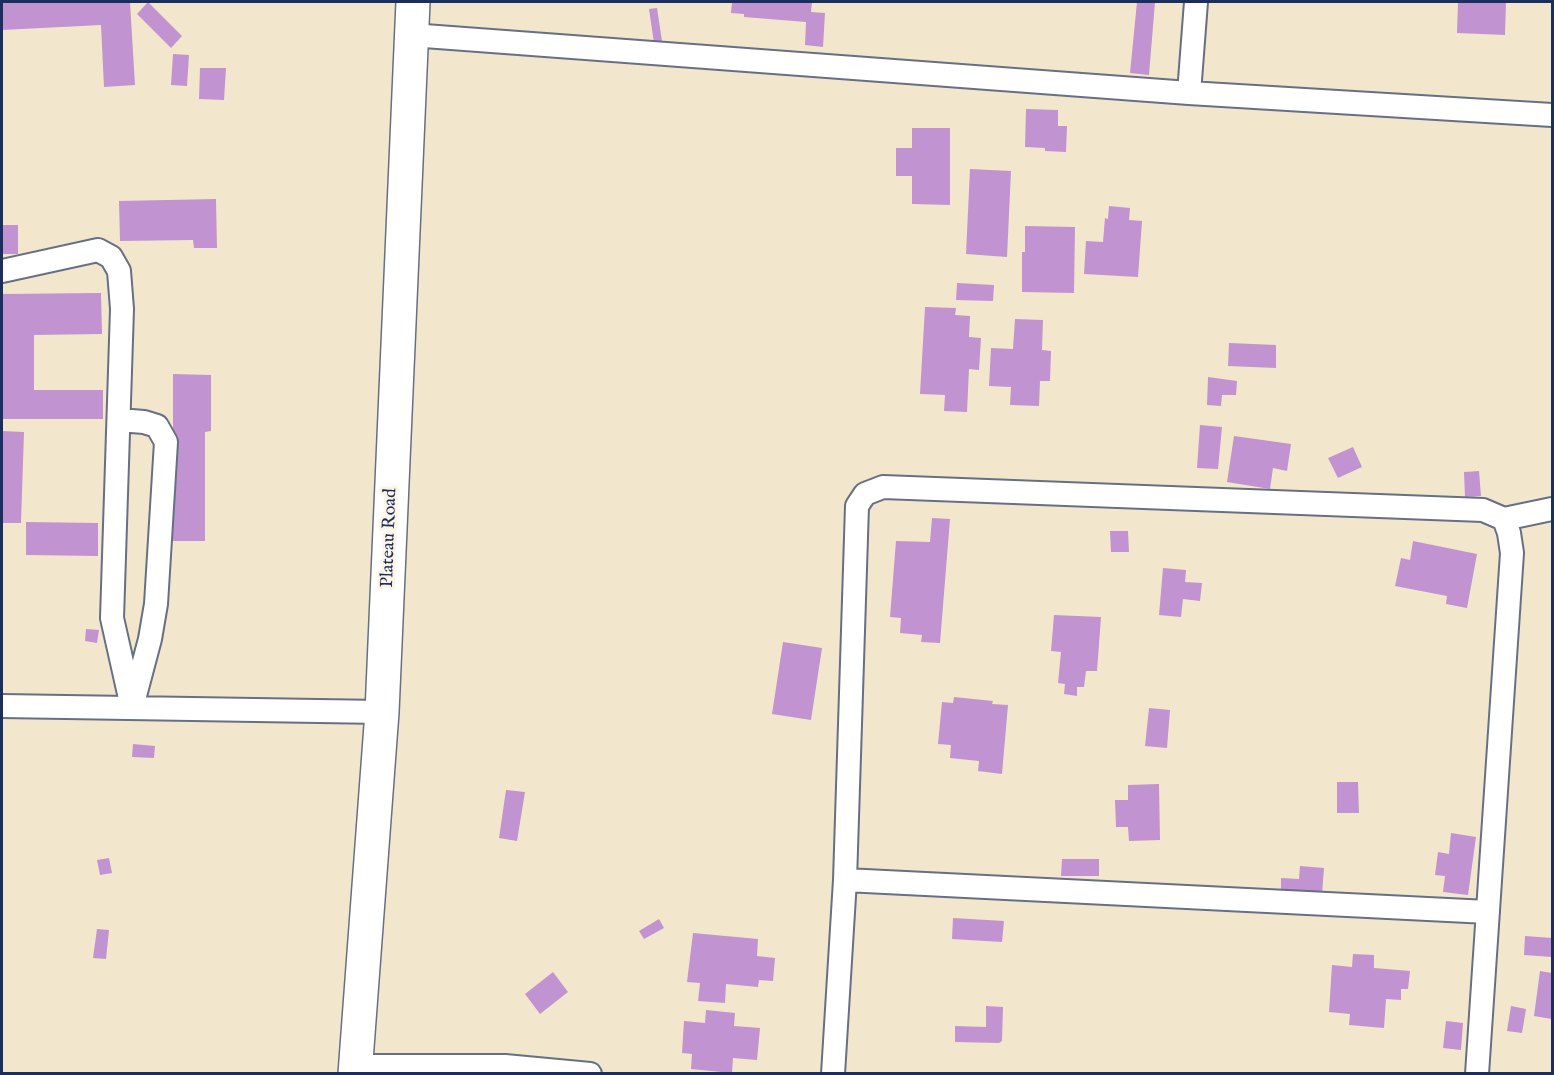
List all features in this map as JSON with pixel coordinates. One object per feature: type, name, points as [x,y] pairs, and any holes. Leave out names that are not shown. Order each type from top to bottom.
[{"type":"street","name":"Plateau Road","points":[[356,1070],[382,712],[413,2]]},
{"type":"street","points":[[1189,93],[1196,2]]},
{"type":"street","points":[[411,35],[1189,93],[1552,116]]},
{"type":"street","points":[[2,271],[98,250],[111,257],[119,271],[122,301],[112,618],[132,707]]},
{"type":"street","points":[[118,420],[144,422],[157,426],[165,442],[156,604],[150,639],[132,707]]},
{"type":"street","points":[[833,1074],[845,880],[857,506],[865,494],[883,488],[1483,510],[1504,519],[1552,509]]},
{"type":"street","points":[[1477,1074],[1512,553],[1504,519]]},
{"type":"street","points":[[2,706],[382,712]]},
{"type":"street","points":[[845,880],[1488,912]]},
{"type":"street","points":[[356,1070],[505,1066],[590,1074]]},
{"type":"building","points":[[2,2],[130,2],[135,85],[104,87],[101,25],[2,30]]},
{"type":"building","points":[[148,2],[182,36],[171,48],[137,14]]},
{"type":"building","points":[[732,2],[812,2],[811,12],[825,13],[823,47],[805,45],[806,22],[744,17],[744,14],[731,13]]},
{"type":"building","points":[[1137,2],[1155,2],[1149,75],[1130,73]]},
{"type":"building","points":[[1458,2],[1506,2],[1505,35],[1457,33]]},
{"type":"building","points":[[657,8],[662,41],[654,43],[649,9]]},
{"type":"building","points":[[173,54],[189,55],[187,86],[171,85]]},
{"type":"building","points":[[200,68],[226,68],[224,100],[199,99]]},
{"type":"building","points":[[1026,109],[1058,110],[1058,126],[1067,126],[1066,152],[1025,147]]},
{"type":"building","points":[[912,128],[950,128],[950,205],[912,204],[912,176],[896,176],[896,148],[912,148]]},
{"type":"building","points":[[970,169],[1011,171],[1007,257],[966,254]]},
{"type":"building","points":[[216,199],[217,248],[194,248],[193,240],[120,241],[119,201]]},
{"type":"building","points":[[1109,206],[1130,208],[1129,220],[1142,221],[1138,277],[1084,274],[1086,241],[1103,242],[1105,218],[1108,219]]},
{"type":"building","points":[[2,225],[18,225],[18,254],[2,254]]},
{"type":"building","points":[[1025,226],[1075,227],[1074,293],[1022,292],[1022,252],[1025,252]]},
{"type":"building","points":[[957,283],[994,285],[993,301],[956,300]]},
{"type":"building","points":[[101,293],[102,334],[34,335],[34,390],[103,390],[103,419],[2,419],[2,294]]},
{"type":"building","points":[[925,307],[956,308],[955,315],[970,316],[969,337],[981,338],[979,370],[969,369],[967,412],[944,411],[945,395],[920,394]]},
{"type":"building","points":[[1015,319],[1043,320],[1042,350],[1051,351],[1050,381],[1040,381],[1039,406],[1010,405],[1011,387],[989,386],[991,348],[1013,349]]},
{"type":"building","points":[[1229,343],[1276,345],[1276,368],[1228,366]]},
{"type":"building","points":[[173,374],[211,375],[211,431],[205,432],[205,541],[173,541]]},
{"type":"building","points":[[1208,377],[1237,381],[1236,395],[1222,395],[1221,406],[1207,405]]},
{"type":"building","points":[[1200,425],[1222,427],[1218,469],[1197,468]]},
{"type":"building","points":[[2,431],[24,432],[21,523],[2,523]]},
{"type":"building","points":[[1234,436],[1291,444],[1287,471],[1273,468],[1270,489],[1227,482]]},
{"type":"building","points":[[1353,447],[1362,467],[1338,478],[1328,458]]},
{"type":"building","points":[[1479,471],[1481,496],[1465,497],[1464,472]]},
{"type":"building","points":[[932,518],[950,519],[940,643],[921,642],[922,635],[900,633],[901,618],[890,617],[896,541],[930,542]]},
{"type":"building","points":[[26,522],[98,523],[98,556],[26,555]]},
{"type":"building","points":[[1110,531],[1128,531],[1129,552],[1111,552]]},
{"type":"building","points":[[1413,541],[1477,554],[1467,608],[1446,604],[1447,596],[1395,586],[1401,558],[1410,560]]},
{"type":"building","points":[[1163,568],[1186,570],[1185,582],[1202,583],[1200,601],[1183,599],[1181,617],[1159,615]]},
{"type":"building","points":[[1054,615],[1101,617],[1097,671],[1086,671],[1084,687],[1077,687],[1077,696],[1064,694],[1065,684],[1058,683],[1061,652],[1051,651]]},
{"type":"building","points":[[86,629],[99,630],[97,643],[85,641]]},
{"type":"building","points":[[783,642],[822,648],[811,720],[772,714]]},
{"type":"building","points":[[954,697],[1008,705],[1002,774],[978,771],[979,761],[950,758],[951,745],[938,744],[942,702],[953,703]]},
{"type":"building","points":[[1149,708],[1170,710],[1167,748],[1145,746]]},
{"type":"building","points":[[133,744],[155,746],[154,758],[132,757]]},
{"type":"building","points":[[1337,782],[1358,782],[1359,813],[1337,813]]},
{"type":"building","points":[[1159,784],[1160,840],[1129,841],[1128,827],[1116,827],[1115,800],[1128,800],[1128,785]]},
{"type":"building","points":[[506,790],[525,792],[517,841],[499,838]]},
{"type":"building","points":[[1451,833],[1476,837],[1468,895],[1443,892],[1445,876],[1435,875],[1438,852],[1449,854]]},
{"type":"building","points":[[109,858],[112,873],[100,875],[97,860]]},
{"type":"building","points":[[1062,859],[1099,859],[1099,876],[1061,876]]},
{"type":"building","points":[[1300,866],[1324,868],[1322,894],[1281,891],[1281,878],[1299,879]]},
{"type":"building","points":[[953,918],[1004,921],[1002,942],[952,939]]},
{"type":"building","points":[[659,919],[664,928],[644,939],[639,931]]},
{"type":"building","points":[[97,929],[109,930],[106,959],[93,958]]},
{"type":"building","points":[[693,933],[758,939],[757,956],[775,958],[773,981],[759,980],[758,987],[726,984],[725,1003],[698,1001],[700,983],[687,982]]},
{"type":"building","points":[[1525,936],[1552,938],[1552,957],[1524,955]]},
{"type":"building","points":[[1353,954],[1374,955],[1374,968],[1410,971],[1408,989],[1401,989],[1401,1000],[1386,999],[1384,1028],[1349,1025],[1350,1014],[1329,1012],[1332,965],[1352,967]]},
{"type":"building","points":[[1540,971],[1552,973],[1552,1019],[1534,1016]]},
{"type":"building","points":[[553,972],[568,992],[540,1014],[525,994]]},
{"type":"building","points":[[986,1006],[1003,1007],[1002,1041],[999,1043],[955,1042],[955,1026],[986,1027]]},
{"type":"building","points":[[1511,1006],[1526,1009],[1522,1033],[1507,1031]]},
{"type":"building","points":[[706,1010],[735,1013],[734,1026],[760,1028],[757,1060],[733,1058],[732,1073],[691,1069],[692,1054],[682,1053],[684,1021],[705,1023]]},
{"type":"building","points":[[1446,1021],[1463,1023],[1461,1050],[1443,1048]]}]
